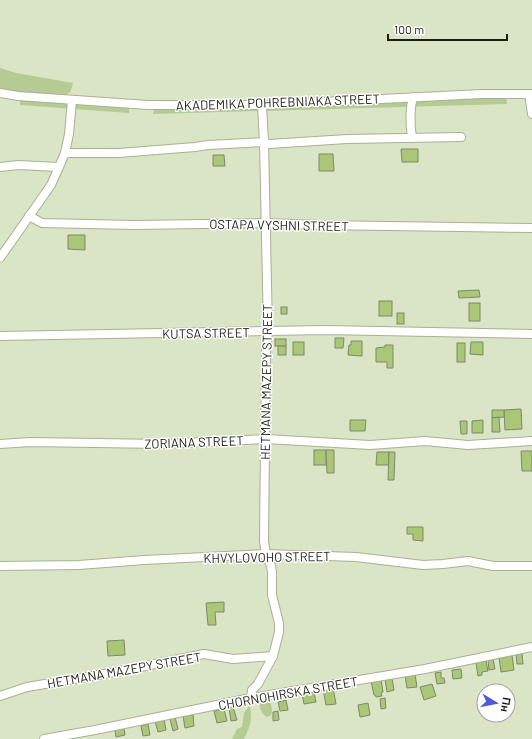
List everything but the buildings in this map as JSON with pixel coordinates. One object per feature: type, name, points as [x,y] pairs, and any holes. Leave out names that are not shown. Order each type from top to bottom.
[{"type":"street","name":"AKADEMIKA POHREBNIAKA STREET","points":[[0,93],[18,96],[148,105],[262,105],[413,97],[531,94]]},
{"type":"street","points":[[531,94],[532,114]]},
{"type":"street","points":[[412,138],[410,107],[413,97]]},
{"type":"street","points":[[0,258],[51,185],[59,168],[65,152],[69,134],[72,100]]},
{"type":"street","name":"HETMANA MAZEPY STREET","points":[[251,698],[252,690],[258,684],[273,656],[279,632],[279,623],[272,595],[270,566],[264,541],[266,350],[268,332],[262,105]]},
{"type":"street","points":[[65,152],[119,153],[208,145],[264,142],[269,144],[347,139],[461,137]]},
{"type":"street","points":[[0,167],[18,165],[59,168]]},
{"type":"street","name":"OSTAPA VYSHNI STREET","points":[[29,216],[42,223],[134,226],[266,222],[318,226],[532,228]]},
{"type":"street","name":"KUTSA STREET","points":[[0,336],[326,330],[532,334]]},
{"type":"street","name":"ZORIANA STREET","points":[[0,444],[30,442],[162,444],[266,439],[370,445],[425,441],[468,445],[532,441]]},
{"type":"street","name":"KHVYLOVOHO STREET","points":[[0,566],[79,565],[266,554],[356,557],[423,565],[468,561],[493,566],[532,566]]},
{"type":"street","name":"CHORNOHIRSKA STREET","points":[[44,739],[251,698],[424,669],[532,647]]},
{"type":"street","name":"HETMANA MAZEPY STREET","points":[[0,696],[27,687],[116,672],[204,654],[233,659],[273,656]]},
{"type":"green space","points":[[0,68],[16,73],[73,83],[71,91],[65,96],[0,89]]},
{"type":"green space","points":[[506,97],[507,104],[153,114],[154,109]]},
{"type":"green space","points":[[20,99],[129,108],[129,113],[20,105]]},
{"type":"green space","points":[[259,697],[270,699],[272,710],[271,715],[267,717],[264,715],[260,708]]},
{"type":"green space","points":[[250,705],[250,723],[244,739],[232,739],[237,729],[242,727],[244,713]]}]
